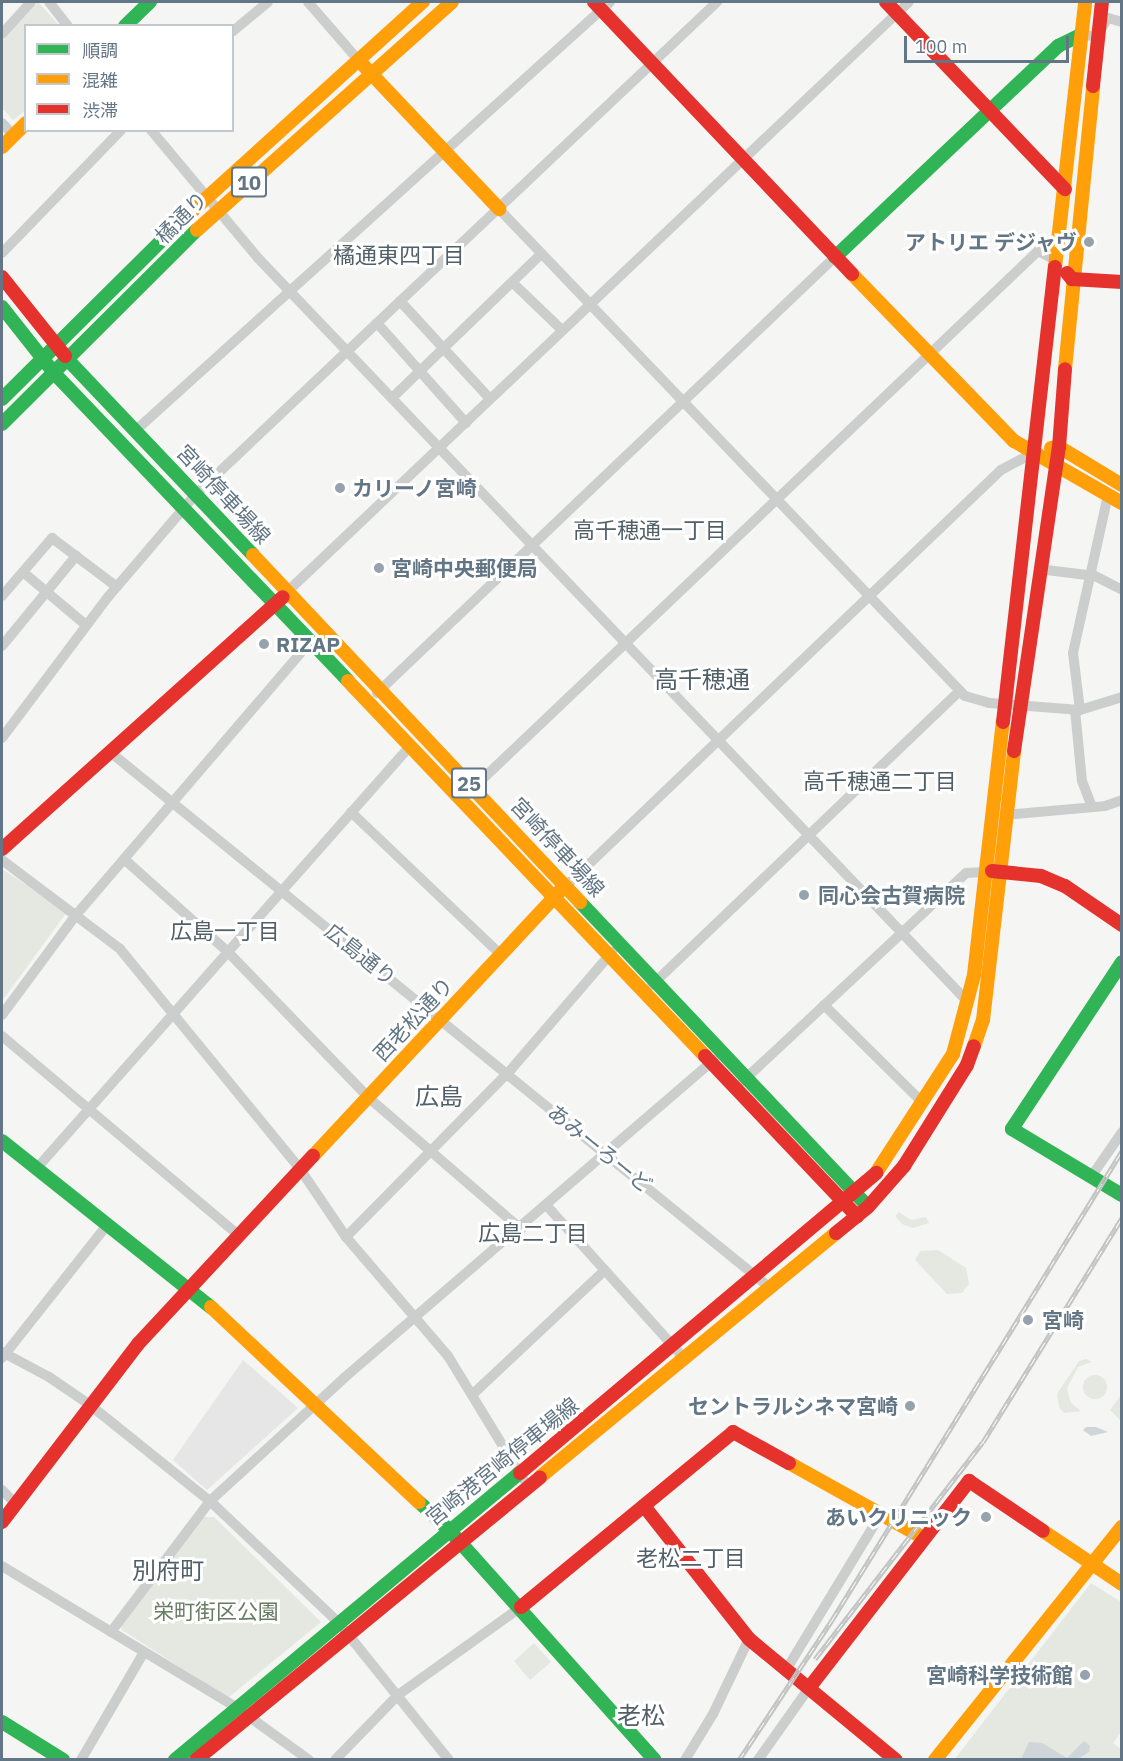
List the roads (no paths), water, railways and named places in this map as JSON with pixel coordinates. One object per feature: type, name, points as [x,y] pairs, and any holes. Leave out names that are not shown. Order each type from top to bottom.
[{"type":"main road","points":[[127,24],[150,2]]},
{"type":"main road","name":"橘通り","points":[[2,399],[57,347],[204,198],[360,62],[423,2]]},
{"type":"main road","name":"橘通り","points":[[2,424],[69,361],[216,211],[452,2]]},
{"type":"main road","points":[[886,2],[1065,189]]},
{"type":"main road","points":[[1014,705],[1036,451],[1085,2]]},
{"type":"main road","points":[[1014,705],[1059,447],[1072,279],[1102,2]]},
{"type":"main road","points":[[602,4],[653,63],[835,257],[1014,441],[1036,451],[1122,503]]},
{"type":"main road","points":[[835,257],[1058,46],[1081,36]]},
{"type":"main road","points":[[360,62],[499,208]]},
{"type":"main road","points":[[2,147],[24,125]]},
{"type":"main road","points":[[1058,261],[1072,279],[1122,282]]},
{"type":"main road","name":"宮崎停車場線","points":[[2,278],[69,361],[747,1077],[849,1199]]},
{"type":"main road","name":"宮崎停車場線","points":[[2,307],[55,374],[411,744],[738,1089],[862,1212]]},
{"type":"main road","points":[[1036,451],[1059,447],[1122,485]]},
{"type":"main road","points":[[2,849],[287,592]]},
{"type":"main road","name":"宮崎港宮崎停車場線","points":[[196,1760],[249,1717],[343,1627],[450,1531],[523,1480],[764,1282],[862,1212],[904,1166],[967,1065],[983,1020],[1001,869],[1014,705]]},
{"type":"main road","name":"宮崎港宮崎停車場線","points":[[764,1282],[876,1173],[953,1054],[968,1002],[984,872],[1014,705]]},
{"type":"main road","points":[[984,872],[1001,869],[1041,876],[1065,886],[1122,924]]},
{"type":"main road","name":"西老松通り","points":[[2,1522],[90,1406],[189,1287],[566,886]]},
{"type":"main road","points":[[1122,962],[1012,1130],[1122,1195]]},
{"type":"main road","points":[[2,1141],[189,1287],[450,1531],[521,1607],[655,1760]]},
{"type":"main road","points":[[521,1607],[733,1432],[882,1512],[924,1538]]},
{"type":"main road","name":"宮崎港宮崎停車場線","points":[[175,1760],[237,1708],[343,1627],[461,1542],[523,1480]]},
{"type":"main road","points":[[809,1688],[969,1481],[1122,1584]]},
{"type":"main road","points":[[644,1506],[749,1639],[896,1760]]},
{"type":"main road","points":[[935,1760],[1122,1527]]},
{"type":"main road","points":[[2,1723],[63,1760]]},
{"type":"street","points":[[2,34],[32,2]]},
{"type":"street","points":[[49,2],[66,24]]},
{"type":"street","points":[[234,30],[268,2]]},
{"type":"street","points":[[308,2],[360,62]]},
{"type":"street","points":[[2,738],[86,625],[196,494],[717,2]]},
{"type":"street","points":[[287,592],[588,304],[909,2]]},
{"type":"street","points":[[135,431],[445,151],[602,4]]},
{"type":"street","points":[[1081,36],[1097,36],[1108,18],[1122,22]]},
{"type":"street","points":[[2,123],[13,135]]},
{"type":"street","points":[[2,254],[119,132]]},
{"type":"street","points":[[153,132],[216,211],[625,646],[968,1002]]},
{"type":"street","points":[[499,208],[588,304],[960,691],[972,700],[1078,710],[1122,696]]},
{"type":"street","points":[[463,799],[776,499],[931,357],[1038,251],[1058,261]]},
{"type":"street","points":[[392,398],[542,254]]},
{"type":"street","points":[[369,702],[531,544],[835,257]]},
{"type":"street","points":[[513,283],[562,330]]},
{"type":"street","points":[[400,301],[490,399]]},
{"type":"street","points":[[377,323],[466,423]]},
{"type":"street","points":[[566,886],[1001,470],[1036,451]]},
{"type":"street","points":[[1092,807],[1082,782],[1072,653],[1108,495]]},
{"type":"street","points":[[2,596],[52,538],[117,587]]},
{"type":"street","points":[[2,646],[76,556]]},
{"type":"street","points":[[1039,569],[1089,575],[1122,590]]},
{"type":"street","points":[[23,572],[86,625]]},
{"type":"street","points":[[2,1012],[76,915],[311,640]]},
{"type":"street","points":[[646,992],[960,691]]},
{"type":"street","points":[[37,1168],[411,744]]},
{"type":"street","name":"広島通り","points":[[110,752],[441,1020]]},
{"type":"street","points":[[1005,815],[1092,807],[1122,800]]},
{"type":"street","points":[[351,812],[501,955]]},
{"type":"street","points":[[2,860],[120,949],[300,1169],[346,1237],[416,1317],[473,1394],[523,1480]]},
{"type":"street","points":[[124,860],[228,951],[369,1098],[521,1229]]},
{"type":"street","points":[[738,1089],[747,1077],[966,873],[984,872]]},
{"type":"street","points":[[346,1237],[508,1074],[609,953],[624,947]]},
{"type":"street","points":[[824,1005],[922,1103]]},
{"type":"street","name":"あみーろーど","points":[[441,1020],[764,1282]]},
{"type":"street","points":[[2,1036],[238,1235]]},
{"type":"street","points":[[111,1632],[210,1501],[315,1405],[724,1053]]},
{"type":"street","points":[[1091,1177],[1122,1132]]},
{"type":"street","points":[[547,1206],[678,1352]]},
{"type":"street","points":[[108,1224],[2,1355],[49,1377],[90,1406],[210,1501],[343,1627],[449,1760]]},
{"type":"street","points":[[473,1394],[604,1270]]},
{"type":"street","points":[[2,1490],[15,1503]]},
{"type":"street","points":[[786,1670],[882,1512]]},
{"type":"street","points":[[2,1566],[237,1708],[309,1760]]},
{"type":"street","points":[[335,1760],[398,1695],[521,1607]]},
{"type":"street","points":[[685,1760],[713,1714],[749,1639]]},
{"type":"street","points":[[81,1760],[144,1652]]},
{"type":"street","points":[[758,1760],[809,1688]]},
{"type":"railway","points":[[739,1760],[832,1620],[1122,1151]]},
{"type":"railway","points":[[815,1659],[983,1442],[1122,1218]]},
{"type":"place","name":"アトリエ デジャヴ","points":[[1089,242]]},
{"type":"place","name":"カリーノ宮崎","points":[[340,488]]},
{"type":"place","name":"宮崎中央郵便局","points":[[379,568]]},
{"type":"place","name":"RIZAP","points":[[264,644]]},
{"type":"place","name":"同心会古賀病院","points":[[804,895]]},
{"type":"place","name":"宮崎","points":[[1028,1320]]},
{"type":"place","name":"セントラルシネマ宮崎","points":[[910,1406]]},
{"type":"place","name":"あいクリニック","points":[[986,1517]]},
{"type":"place","name":"宮崎科学技術館","points":[[1085,1675]]},
{"type":"district","name":"橘通東四丁目","points":[[399,255]]},
{"type":"district","name":"高千穂通一丁目","points":[[650,530]]},
{"type":"district","name":"高千穂通","points":[[702,680]]},
{"type":"district","name":"高千穂通二丁目","points":[[880,781]]},
{"type":"district","name":"広島一丁目","points":[[225,931]]},
{"type":"district","name":"広島","points":[[439,1097]]},
{"type":"district","name":"広島二丁目","points":[[533,1233]]},
{"type":"district","name":"老松二丁目","points":[[691,1558]]},
{"type":"district","name":"別府町","points":[[168,1571]]},
{"type":"district","name":"老松","points":[[641,1716]]},
{"type":"park label","name":"栄町街区公園","points":[[216,1611]]}]
